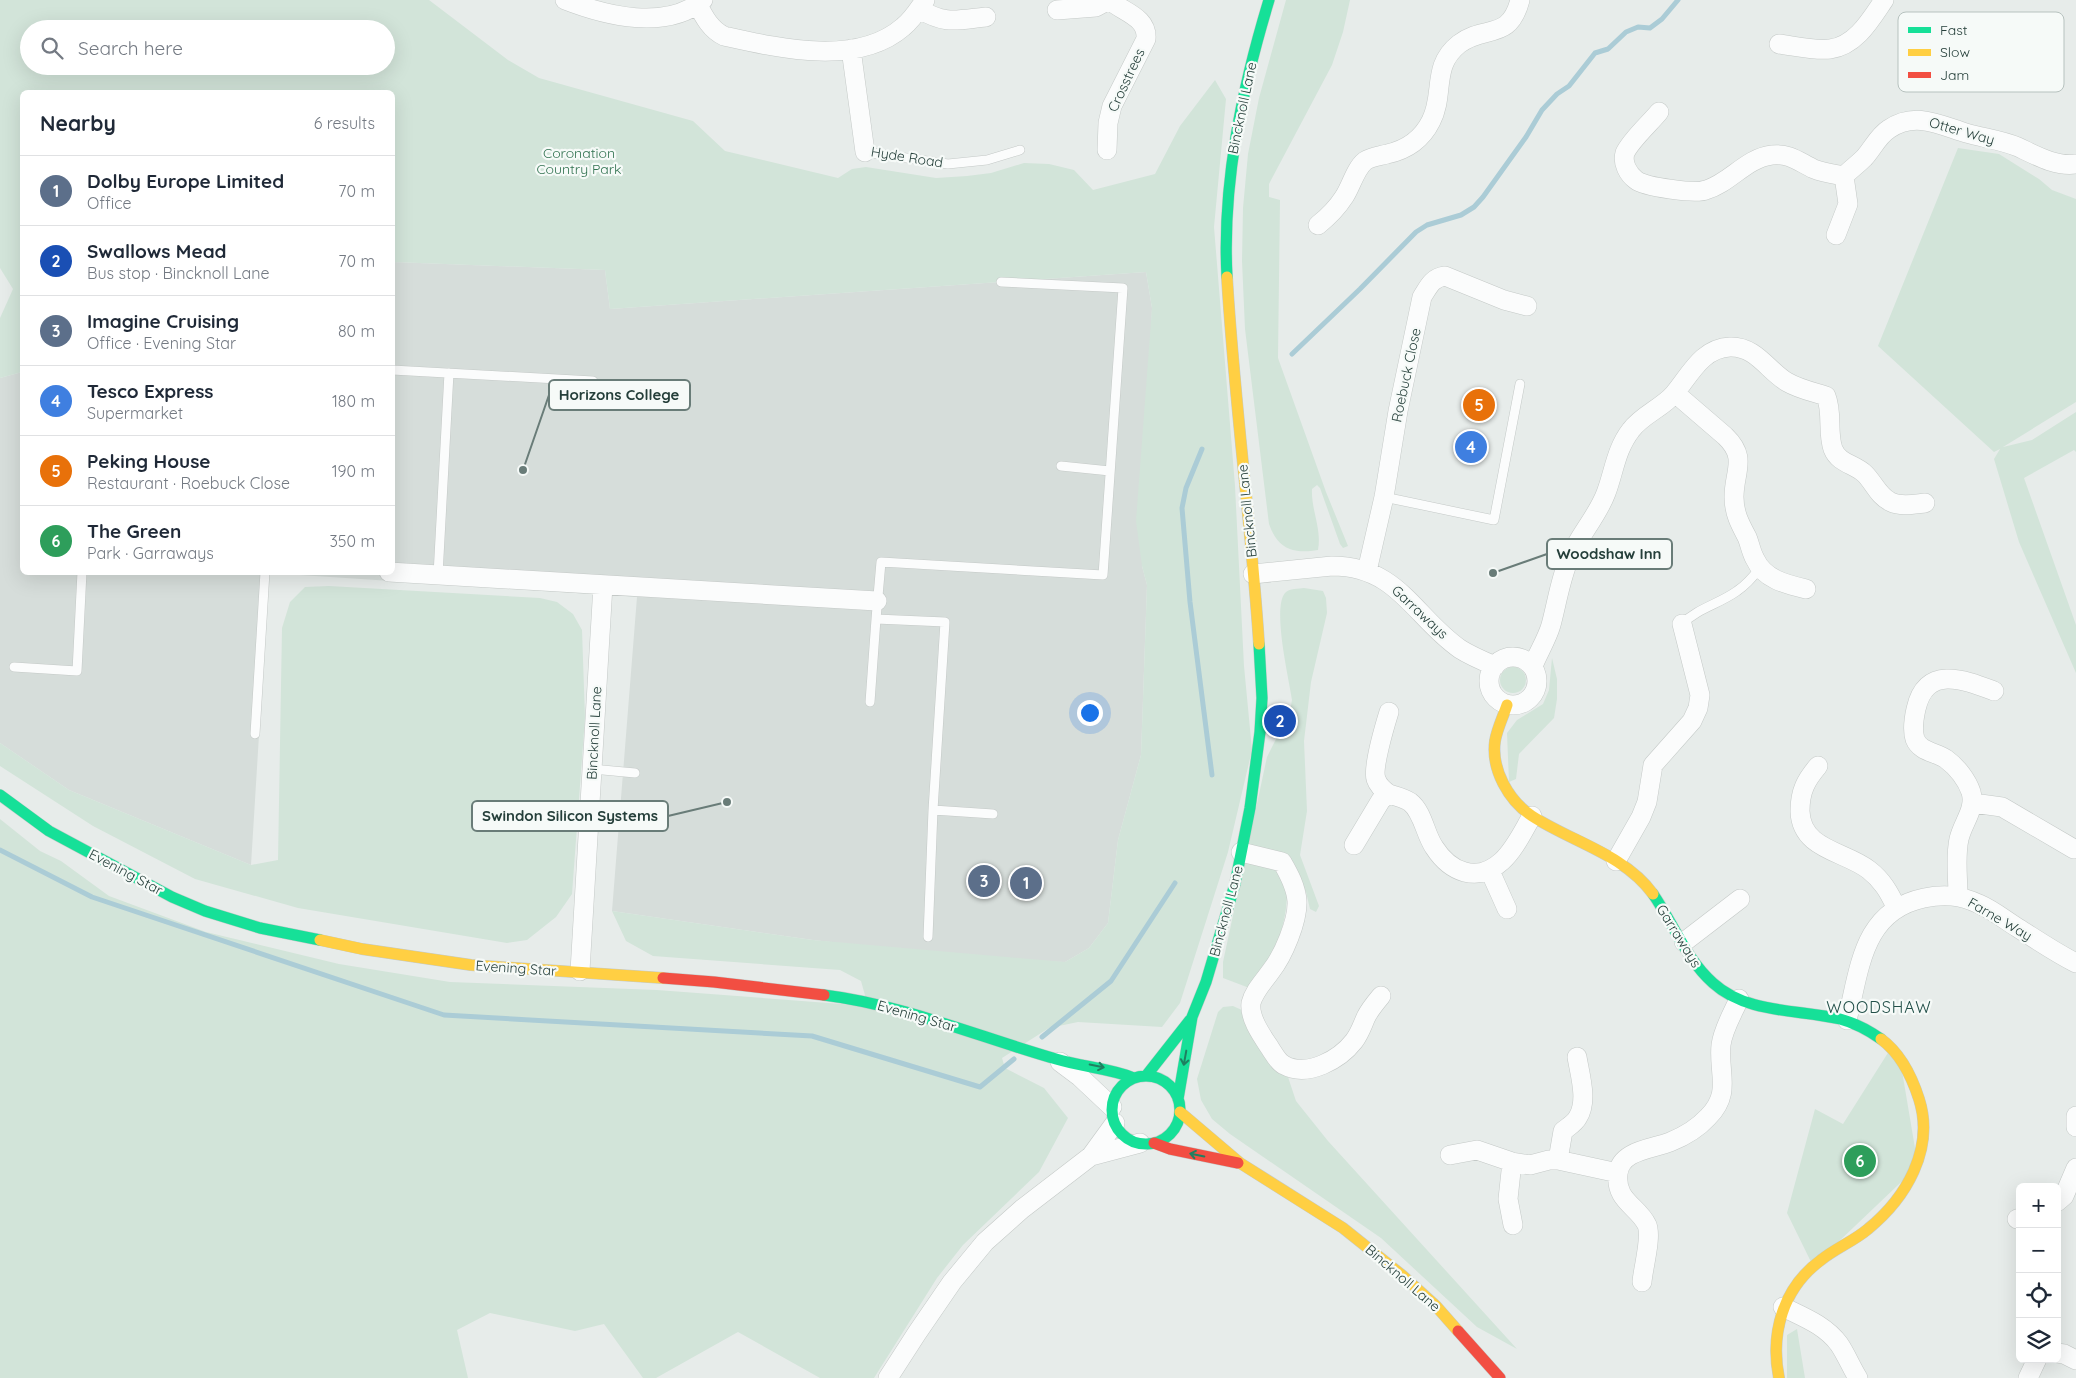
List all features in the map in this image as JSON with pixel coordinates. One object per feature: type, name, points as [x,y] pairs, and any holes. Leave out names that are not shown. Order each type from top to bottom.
[{"type":"street","points":[[565,0],[601,12],[644,18],[669,16],[700,2],[717,33],[798,50],[851,49],[878,42],[903,27],[922,4],[930,15],[951,21],[986,17]]},
{"type":"street","points":[[1057,10],[1096,6],[1109,0]]},
{"type":"street","name":"Crosstrees","points":[[1107,150],[1108,123],[1112,106],[1146,39],[1146,32],[1138,19],[1109,0]]},
{"type":"street","name":"Bincknoll Lane","points":[[1178,1099],[1192,1018],[1206,982],[1234,884],[1257,762],[1262,698],[1253,574],[1232,360],[1227,268],[1232,158],[1256,42],[1269,0]]},
{"type":"street","points":[[1318,226],[1345,197],[1362,164],[1367,160],[1409,147],[1420,136],[1431,121],[1443,65],[1449,54],[1468,38],[1502,28],[1510,22],[1516,13],[1520,0]]},
{"type":"street","points":[[1779,44],[1830,49],[1841,46],[1855,39],[1884,0]]},
{"type":"street","name":"Hyde Road","points":[[851,49],[865,152]]},
{"type":"street","points":[[1659,112],[1625,154],[1624,164],[1636,181],[1688,191],[1703,191],[1714,188],[1728,180],[1744,167],[1761,157],[1774,155],[1796,158],[1814,169],[1844,176],[1848,204],[1836,235]]},
{"type":"street","name":"Otter Way","points":[[1844,176],[1863,158],[1889,128],[1918,120],[1939,123],[2013,145],[2054,162],[2076,164]]},
{"type":"street","name":"Roebuck Close","points":[[1367,571],[1384,497],[1397,418],[1422,297],[1436,277],[1445,276],[1504,300],[1527,306]]},
{"type":"street","points":[[1532,666],[1550,626],[1569,557],[1601,507],[1616,457],[1624,441],[1631,429],[1675,393],[1685,378],[1711,352],[1731,347],[1741,348],[1764,361],[1788,383],[1826,396],[1830,406],[1831,436],[1836,455],[1845,463],[1865,474],[1880,494],[1890,502],[1898,505],[1925,503]]},
{"type":"street","points":[[1675,393],[1729,440],[1737,452],[1739,462],[1734,496],[1735,512],[1760,568],[1775,580],[1806,589]]},
{"type":"street","name":"Garraways","points":[[1253,574],[1332,566],[1367,571],[1391,584],[1460,649],[1495,666]]},
{"type":"street","points":[[395,572],[603,585],[876,610]]},
{"type":"street","name":"Bincknoll Lane","points":[[580,971],[603,585]]},
{"type":"street","points":[[1616,861],[1641,817],[1653,765],[1692,721],[1698,708],[1700,695],[1682,624]]},
{"type":"street","points":[[1516,657],[1524,660],[1532,666],[1536,674],[1537,685],[1534,693],[1523,704],[1507,705],[1493,695],[1489,685],[1489,676],[1495,666],[1501,660],[1516,657]]},
{"type":"street","points":[[1958,896],[1959,839],[1973,803],[1966,780],[1947,760],[1925,750],[1915,740],[1914,718],[1920,697],[1936,682],[1958,679],[1969,681],[1994,691]]},
{"type":"street","name":"Garraways","points":[[1507,705],[1496,737],[1495,758],[1499,773],[1514,800],[1532,816],[1616,861],[1640,879],[1650,889],[1699,969],[1708,980],[1739,999],[1773,1008],[1847,1020],[1882,1039],[1908,1071],[1919,1097],[1924,1125],[1918,1166],[1907,1187],[1891,1209],[1858,1236],[1813,1266],[1794,1289],[1783,1307],[1776,1333],[1774,1347],[1779,1378]]},
{"type":"street","points":[[1388,712],[1375,767],[1375,777],[1379,786],[1389,794],[1411,803],[1419,814],[1433,846],[1443,860],[1456,869],[1467,873],[1490,870],[1510,851],[1532,816]]},
{"type":"street","points":[[1818,766],[1806,780],[1801,793],[1800,821],[1804,829],[1828,849],[1868,869],[1888,891],[1896,907]]},
{"type":"street","points":[[1354,845],[1381,800],[1389,794]]},
{"type":"street","name":"Evening Star","points":[[0,796],[33,821],[57,836],[172,897],[216,915],[288,934],[408,956],[471,965],[722,982],[855,999],[941,1022],[1058,1060],[1140,1077]]},
{"type":"street","points":[[1973,803],[2002,807],[2074,850]]},
{"type":"street","points":[[1241,852],[1282,862],[1289,873],[1297,902],[1296,916],[1284,950],[1254,996],[1251,1011],[1278,1060],[1296,1069],[1309,1069],[1331,1061],[1356,1039],[1373,1006],[1382,996]]},
{"type":"street","points":[[1490,870],[1507,909]]},
{"type":"street","name":"Farne Way","points":[[1847,1020],[1863,953],[1870,936],[1879,922],[1896,907],[1906,902],[1936,896],[1958,896],[1993,912],[2076,963]]},
{"type":"street","points":[[1684,942],[1740,899]]},
{"type":"street","points":[[1642,1282],[1649,1231],[1642,1218],[1626,1202],[1621,1192],[1618,1173],[1623,1161],[1628,1156],[1669,1142],[1693,1131],[1717,1107],[1723,1086],[1721,1045],[1724,1033],[1739,999]]},
{"type":"street","name":"Bincknoll Lane","points":[[1140,1077],[1192,1018]]},
{"type":"street","points":[[1558,1160],[1563,1131],[1578,1119],[1582,1109],[1582,1086],[1577,1057]]},
{"type":"street","name":"Evening Star","points":[[1058,1060],[1080,1077],[1114,1115]]},
{"type":"street","points":[[1091,1156],[1147,1143],[1170,1133],[1178,1120],[1180,1112],[1178,1099],[1167,1083],[1155,1077],[1140,1077],[1121,1087],[1114,1098],[1114,1115],[1124,1136],[1147,1143]]},
{"type":"street","name":"Bincknoll Lane","points":[[1180,1112],[1240,1164],[1343,1228],[1404,1276],[1436,1306],[1500,1378]]},
{"type":"street","points":[[888,1378],[947,1289],[985,1242],[1022,1209],[1091,1156],[1114,1115]]},
{"type":"street","points":[[2076,1116],[2076,1127]]},
{"type":"street","name":"Bincknoll Lane","points":[[1147,1143],[1240,1164]]},
{"type":"street","points":[[1450,1155],[1477,1150],[1512,1162],[1530,1165],[1549,1160],[1558,1160],[1618,1173]]},
{"type":"street","points":[[1512,1162],[1508,1199],[1513,1225]]},
{"type":"street","points":[[2061,1199],[2064,1196],[2076,1168]]},
{"type":"street","points":[[1783,1307],[1830,1333],[1845,1353],[1858,1378]]},
{"type":"street","points":[[2061,1354],[2076,1360]]},
{"type":"street","points":[[2028,1378],[2035,1363]]},
{"type":"lane","name":"Hyde Road","points":[[865,152],[953,164],[987,160],[1020,150]]},
{"type":"lane","points":[[870,702],[881,562],[1103,575],[1123,288],[1001,282]]},
{"type":"lane","points":[[395,370],[593,382]]},
{"type":"lane","points":[[438,576],[450,373]]},
{"type":"lane","points":[[1384,497],[1494,520],[1520,384]]},
{"type":"lane","points":[[1061,466],[1110,471]]},
{"type":"lane","points":[[1682,624],[1692,615],[1739,590],[1752,579],[1760,568]]},
{"type":"lane","points":[[14,667],[77,671],[82,575]]},
{"type":"lane","points":[[255,734],[265,575]]},
{"type":"lane","points":[[876,610],[945,622],[933,810],[928,937]]},
{"type":"lane","points":[[592,769],[635,773]]},
{"type":"lane","points":[[933,810],[993,814]]},
{"type":"shaded area","points":[[395,262],[605,270],[610,309],[1146,272],[1152,308],[1142,566],[1147,585],[1141,755],[1118,840],[1108,923],[1089,948],[1065,962],[986,960],[813,940],[612,911],[637,597],[300,575],[395,575]]},
{"type":"shaded area","points":[[20,373],[20,575],[269,575],[251,865],[69,790],[0,743],[0,378]]},
{"type":"green space","name":"Coronation Country Park","points":[[0,0],[429,0],[508,60],[539,78],[693,121],[725,151],[838,178],[852,169],[866,167],[936,178],[991,173],[1024,163],[1049,164],[1074,170],[1093,190],[1155,174],[1180,126],[1215,80],[1226,99],[1214,227],[1235,486],[1244,666],[1252,750],[1228,852],[1180,1003],[1162,1027],[1078,1022],[1049,1028],[1002,1058],[1005,1068],[1044,1088],[1068,1118],[1039,1172],[963,1245],[937,1278],[874,1378],[820,1378],[738,1332],[656,1378],[643,1378],[604,1324],[575,1331],[490,1313],[457,1330],[468,1378],[0,1378],[0,819],[40,851],[61,861],[109,896],[206,932],[339,964],[450,982],[657,990],[868,1006],[861,981],[840,970],[653,956],[626,941],[612,911],[813,940],[1065,962],[1089,948],[1108,923],[1118,840],[1141,755],[1147,585],[1142,566],[1136,521],[1152,308],[1146,272],[610,309],[605,270],[395,262],[395,90],[20,90],[20,373],[0,378],[0,318],[13,289],[0,268]]},
{"type":"green space","points":[[1286,0],[1350,0],[1343,32],[1332,65],[1269,184],[1269,197],[1280,200],[1278,358],[1326,492],[1348,546],[1343,548],[1340,544],[1320,488],[1317,485],[1312,489],[1312,497],[1319,542],[1318,550],[1309,551],[1294,550],[1282,544],[1269,524],[1245,329],[1242,261],[1243,208],[1248,154],[1259,98]]},
{"type":"green space","points":[[1958,148],[1999,154],[2039,179],[2052,190],[2076,199],[2076,402],[2003,447],[2032,440],[2076,412],[2076,452],[2074,450],[2024,478],[2076,625],[2076,673],[2019,542],[1994,459],[2000,449],[1994,452],[1878,346]]},
{"type":"green space","points":[[329,586],[540,598],[557,602],[573,614],[582,630],[585,718],[572,894],[556,917],[527,940],[507,943],[298,908],[195,879],[93,826],[0,766],[0,743],[69,790],[251,865],[278,860],[282,628],[290,602],[305,587]]},
{"type":"green space","points":[[1304,588],[1323,591],[1326,598],[1327,613],[1311,682],[1304,741],[1307,811],[1300,855],[1319,906],[1316,912],[1310,909],[1306,892],[1302,885],[1287,891],[1284,919],[1277,943],[1252,989],[1223,978],[1223,962],[1267,757],[1290,711],[1292,700],[1281,628],[1281,601],[1287,591]]},
{"type":"green space","points":[[1552,658],[1557,679],[1557,699],[1554,718],[1519,754],[1516,779],[1509,782],[1507,733],[1517,720],[1543,704],[1549,690]]},
{"type":"green space","points":[[1513,667],[1523,670],[1526,680],[1523,690],[1513,693],[1503,690],[1500,680],[1503,670]]},
{"type":"green space","points":[[1233,1006],[1244,1011],[1287,1074],[1296,1101],[1328,1141],[1517,1349],[1477,1327],[1381,1238],[1230,1134],[1212,1119],[1201,1100],[1197,1079],[1218,1012],[1223,1007]]},
{"type":"green space","points":[[1891,1048],[1900,1059],[1918,1166],[1813,1266],[1787,1213],[1815,1109],[1843,1124]]},
{"type":"green space","points":[[1797,1329],[1805,1378],[1787,1378],[1787,1335]]},
{"type":"waterway","points":[[1292,354],[1416,232],[1427,225],[1461,215],[1474,207],[1526,137],[1542,110],[1557,94],[1569,86],[1595,53],[1608,49],[1626,32],[1638,27],[1650,28],[1662,19],[1678,0]]},
{"type":"waterway","points":[[1202,449],[1186,488],[1182,508],[1190,602],[1212,775]]},
{"type":"waterway","points":[[0,850],[92,897],[444,1015],[812,1036],[980,1087],[1014,1059]]},
{"type":"waterway","points":[[1042,1037],[1111,981],[1175,883]]},
{"type":"traffic: fast","points":[[1227,277],[1228,207],[1236,137],[1250,68],[1269,0]]},
{"type":"traffic: fast","points":[[1178,1099],[1192,1017],[1206,982],[1235,884],[1250,808],[1260,732],[1262,698],[1259,644]]},
{"type":"traffic: fast","points":[[0,795],[49,831],[172,897],[205,911],[260,928],[320,940]]},
{"type":"traffic: fast","points":[[1653,894],[1695,963],[1713,983],[1726,993],[1741,1000],[1774,1009],[1840,1019],[1861,1027],[1881,1039]]},
{"type":"traffic: fast","points":[[824,995],[883,1006],[941,1022],[1056,1059],[1134,1078]]},
{"type":"traffic: fast","points":[[1146,1076],[1190,1020]]},
{"type":"traffic: fast","points":[[1146,1076],[1159,1079],[1170,1086],[1177,1097],[1180,1110],[1177,1123],[1170,1134],[1159,1141],[1146,1144],[1133,1141],[1122,1134],[1115,1123],[1112,1110],[1115,1097],[1122,1086],[1133,1079],[1146,1076]]},
{"type":"traffic: slow","points":[[1227,277],[1259,644]]},
{"type":"traffic: slow","points":[[1507,705],[1496,736],[1494,752],[1499,774],[1509,793],[1532,816],[1613,859],[1641,880],[1653,894]]},
{"type":"traffic: slow","points":[[320,940],[362,949],[471,965],[663,978]]},
{"type":"traffic: slow","points":[[1779,1378],[1776,1345],[1778,1328],[1782,1313],[1797,1284],[1821,1260],[1863,1233],[1882,1217],[1905,1187],[1914,1171],[1920,1154],[1923,1118],[1919,1099],[1913,1082],[1900,1058],[1881,1039]]},
{"type":"traffic: slow","points":[[1180,1112],[1240,1163],[1343,1228],[1403,1276],[1436,1306],[1458,1331]]},
{"type":"traffic: jam","points":[[663,978],[824,995]]},
{"type":"traffic: jam","points":[[1154,1143],[1170,1149],[1238,1163]]},
{"type":"traffic: jam","points":[[1458,1331],[1500,1378]]},
{"type":"place","name":"Peking House","points":[[1479,405]]},
{"type":"place","name":"Tesco Express","points":[[1471,447]]},
{"type":"place","name":"Horizons College","points":[[523,470]]},
{"type":"place","name":"Woodshaw Inn","points":[[1493,573]]},
{"type":"place","name":"Swallows Mead","points":[[1280,721]]},
{"type":"place","name":"Swindon Silicon Systems","points":[[727,802]]},
{"type":"place","name":"Imagine Cruising","points":[[984,881]]},
{"type":"place","name":"Dolby Europe Limited","points":[[1026,883]]},
{"type":"place","name":"The Green","points":[[1860,1161]]},
{"type":"district","name":"WOODSHAW","points":[[1879,1007]]}]
